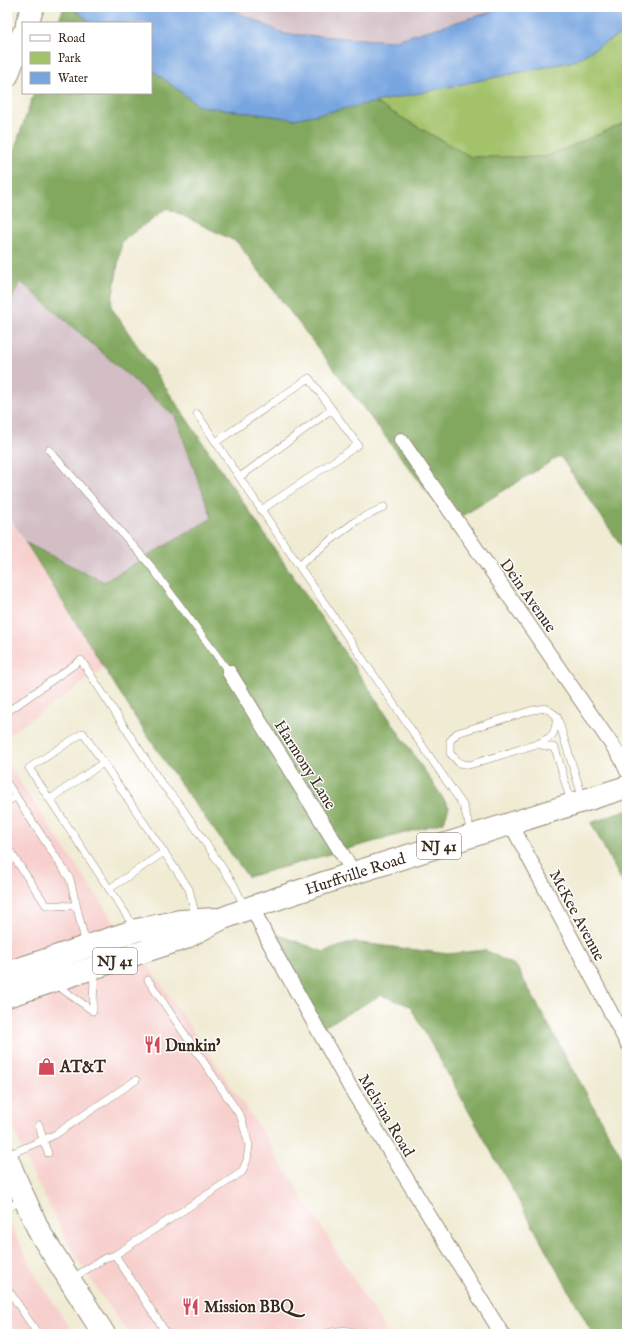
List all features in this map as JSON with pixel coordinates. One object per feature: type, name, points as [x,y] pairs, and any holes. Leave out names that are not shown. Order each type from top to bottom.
[{"type":"main road","points":[[7,76],[22,37]]},
{"type":"main road","name":"Hurffville Road","points":[[7,996],[185,938],[221,919],[249,908],[354,873],[627,787]]},
{"type":"main road","name":"Hurffville Road","points":[[7,973],[136,930],[180,921],[221,919]]},
{"type":"main road","points":[[7,1157],[16,1203],[40,1233],[104,1334]]},
{"type":"street","name":"Dein Avenue","points":[[401,440],[621,758],[627,770]]},
{"type":"street","name":"Harmony Lane","points":[[229,672],[354,873]]},
{"type":"street","name":"McKee Avenue","points":[[511,824],[627,1043]]},
{"type":"street","name":"Melvina Road","points":[[249,908],[350,1087],[502,1334]]},
{"type":"lane","points":[[216,442],[309,378],[358,445],[261,510]]},
{"type":"lane","points":[[240,477],[332,409]]},
{"type":"lane","points":[[197,414],[463,805],[472,836]]},
{"type":"lane","points":[[49,450],[150,565],[229,672]]},
{"type":"lane","points":[[299,566],[356,521],[384,507]]},
{"type":"lane","points":[[7,711],[81,660],[161,783],[180,805],[249,908]]},
{"type":"lane","points":[[557,716],[555,732],[537,744],[469,765],[459,763],[450,754],[450,741],[457,733],[533,710],[546,708],[557,716],[578,803]]},
{"type":"lane","points":[[136,930],[29,768],[83,733],[189,889],[197,920]]},
{"type":"lane","points":[[537,744],[555,748],[578,803]]},
{"type":"lane","points":[[50,799],[103,763]]},
{"type":"lane","points":[[7,783],[70,879],[86,947]]},
{"type":"lane","points":[[7,802],[16,796]]},
{"type":"lane","points":[[7,847],[46,905],[76,906]]},
{"type":"lane","points":[[109,889],[164,852]]},
{"type":"lane","points":[[52,982],[93,1011],[94,968]]},
{"type":"lane","points":[[70,1280],[105,1258],[115,1255],[242,1172],[247,1160],[249,1145],[241,1117],[148,980]]},
{"type":"lane","points":[[7,1157],[56,1134],[136,1080]]},
{"type":"lane","points":[[39,1125],[48,1153]]},
{"type":"lane","points":[[115,1255],[167,1334]]},
{"type":"lane","points":[[7,1288],[38,1334]]},
{"type":"lane","points":[[324,1334],[352,1330],[357,1334]]},
{"type":"shaded area","points":[[226,7],[508,7],[392,41],[285,34]]},
{"type":"shaded area","points":[[21,282],[175,416],[212,518],[104,582],[26,543],[7,515],[7,307]]},
{"type":"shaded area","points":[[7,515],[104,668],[7,736]]},
{"type":"shaded area","points":[[7,763],[117,926],[7,962]]},
{"type":"shaded area","points":[[146,962],[257,1124],[388,1334],[128,1334],[77,1259],[23,1155],[7,1105],[7,1009]]},
{"type":"shaded area","points":[[7,1218],[37,1278],[74,1334],[7,1334]]},
{"type":"green space","points":[[64,7],[71,7],[91,22],[58,22]]},
{"type":"green space","points":[[627,30],[627,122],[546,157],[471,157],[374,102],[574,61]]},
{"type":"green space","points":[[152,70],[199,106],[294,119],[374,102],[471,157],[546,157],[627,122],[627,554],[560,456],[451,523],[237,242],[167,208],[122,241],[111,307],[449,807],[444,822],[248,877],[170,769],[137,720],[26,543],[104,582],[212,518],[175,416],[21,282],[7,307],[7,170],[34,94],[152,94]]},
{"type":"green space","points":[[627,810],[627,891],[591,823]]},
{"type":"green space","points":[[274,933],[324,952],[353,942],[448,954],[485,950],[516,966],[627,1167],[627,1334],[593,1334],[410,1006],[381,995],[316,1031],[280,966]]},
{"type":"water","points":[[71,7],[226,7],[285,34],[392,41],[508,7],[627,7],[627,30],[574,61],[294,119],[199,106],[152,70],[152,22],[91,22]]},
{"type":"place","name":"Dunkin'","points":[[152,1045]]},
{"type":"place","name":"AT&T","points":[[47,1066]]},
{"type":"place","name":"Mission BBQ","points":[[191,1306]]}]
